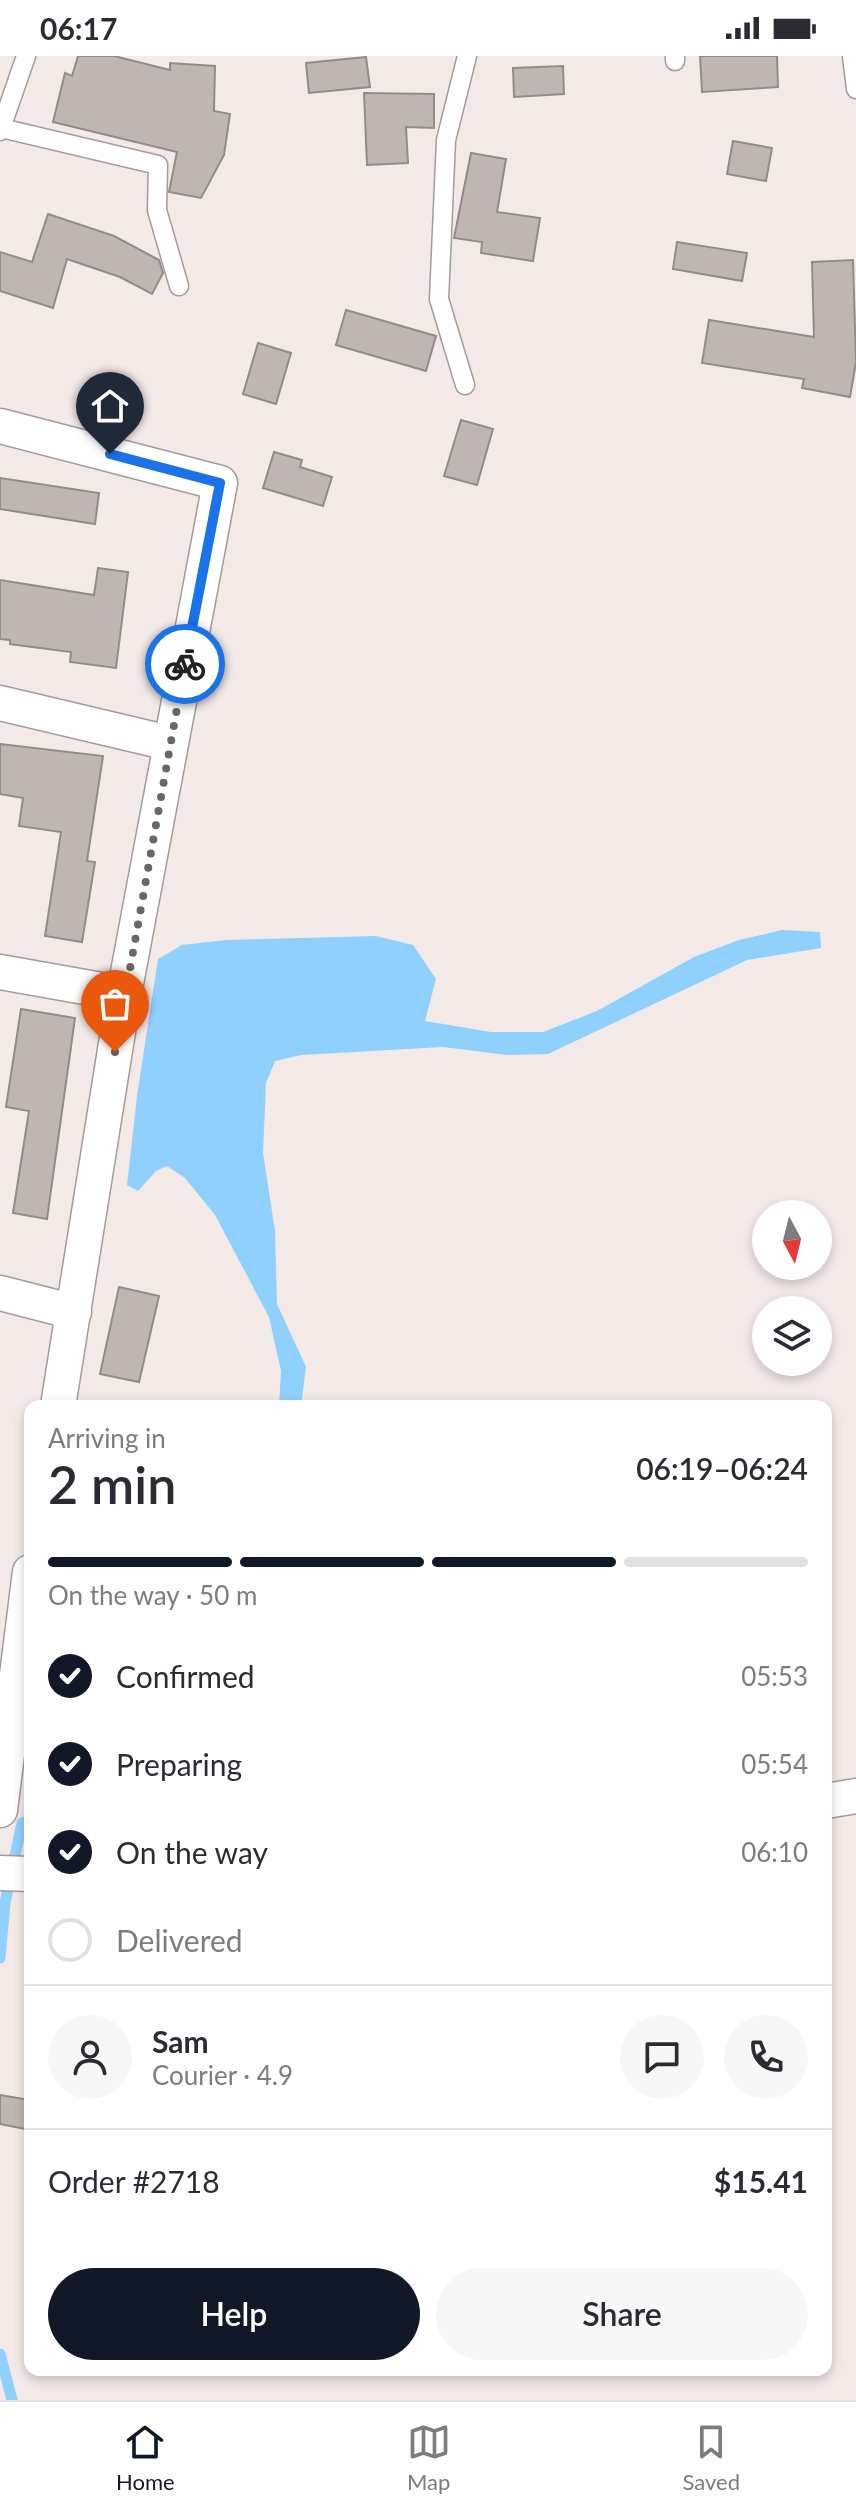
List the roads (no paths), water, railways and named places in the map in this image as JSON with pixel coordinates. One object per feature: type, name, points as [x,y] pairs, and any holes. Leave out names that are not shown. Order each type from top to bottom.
[{"type":"street","points":[[0,426],[220,483],[124,994],[59,1400]]},
{"type":"street","points":[[0,703],[169,743]]},
{"type":"street","points":[[0,972],[124,994]]},
{"type":"street","points":[[0,1293],[74,1312]]},
{"type":"street","points":[[0,1810],[10,1625],[24,1588]]},
{"type":"street","points":[[832,1800],[856,1796]]},
{"type":"street","points":[[0,1873],[24,1874]]},
{"type":"lane","points":[[26,56],[1,129],[158,165],[157,210],[179,286]]},
{"type":"lane","points":[[465,385],[439,299],[446,140],[467,56]]},
{"type":"lane","points":[[852,56],[856,89]]},
{"type":"water","points":[[782,930],[820,932],[821,948],[747,960],[548,1054],[507,1055],[443,1047],[301,1055],[275,1061],[266,1083],[263,1153],[275,1231],[277,1304],[306,1367],[302,1400],[279,1400],[281,1371],[269,1317],[215,1215],[185,1178],[167,1166],[156,1171],[138,1191],[127,1185],[158,959],[182,945],[226,940],[376,936],[413,945],[436,979],[425,1021],[491,1032],[543,1032],[597,1011],[694,957],[739,940]]},
{"type":"waterway","points":[[0,1958],[5,1903],[24,1822]]},
{"type":"waterway","points":[[0,2354],[12,2400]]}]
